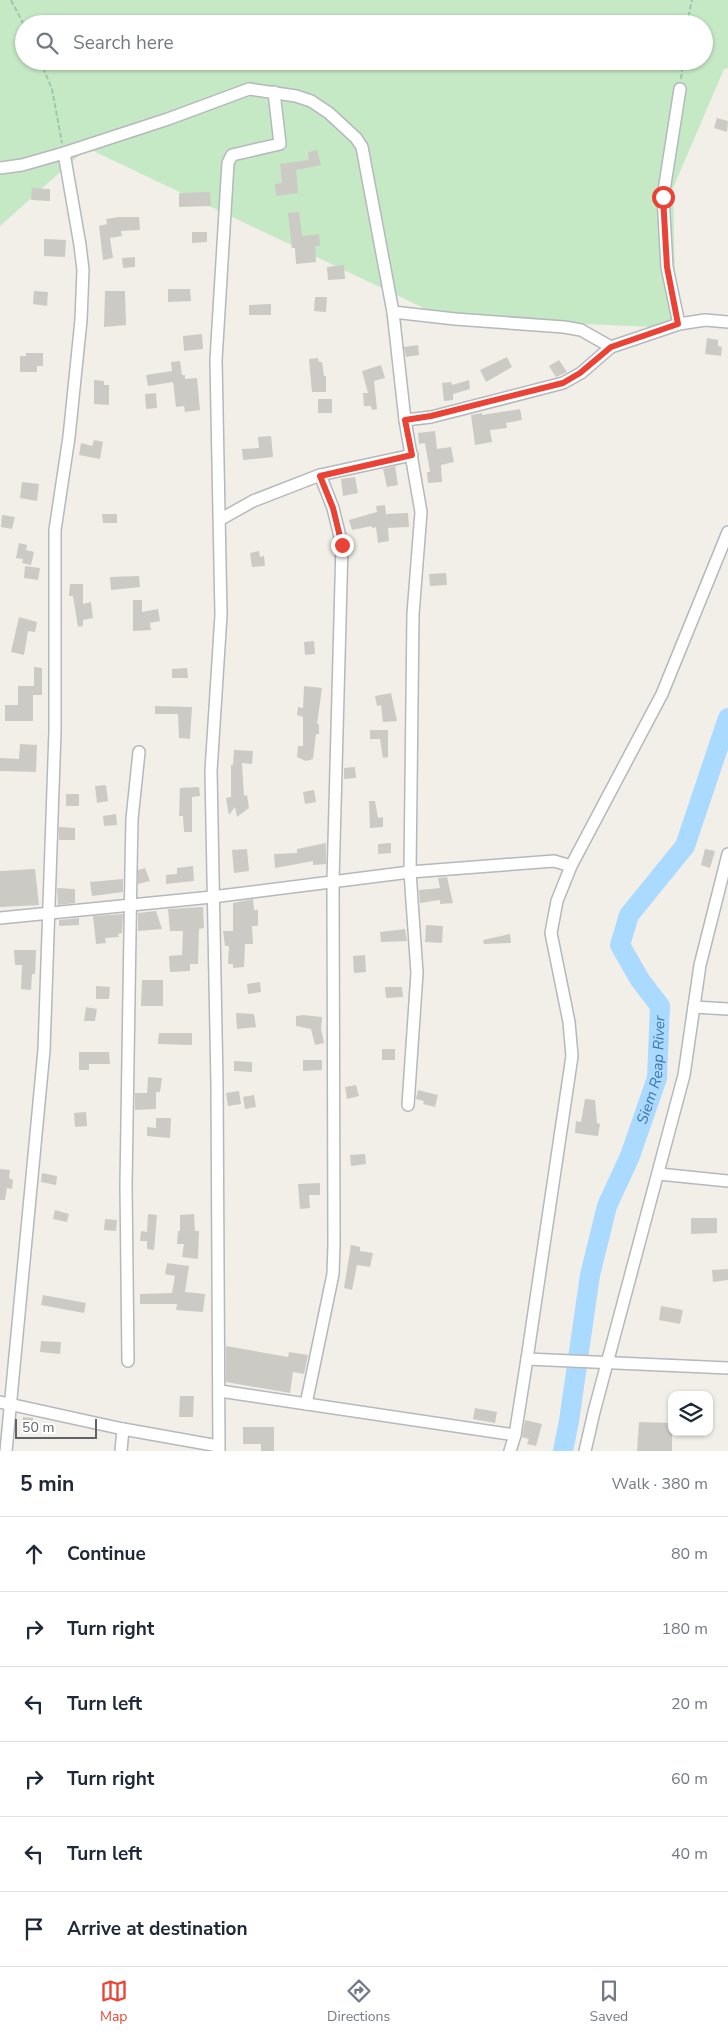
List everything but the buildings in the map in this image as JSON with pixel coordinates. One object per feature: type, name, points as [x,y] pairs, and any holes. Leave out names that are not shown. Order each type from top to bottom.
[{"type":"street","points":[[0,168],[22,165],[64,153],[176,116],[242,90],[255,89],[305,99],[317,104],[360,142],[393,312],[405,420],[420,512],[413,614],[410,872],[417,973],[408,1105]]},
{"type":"street","points":[[678,324],[667,267],[663,197],[680,89]]},
{"type":"street","points":[[0,1402],[12,1403],[218,1449],[220,1391],[217,1084],[211,772],[221,615],[221,519],[216,360],[228,163],[232,155],[237,153],[280,144],[274,92]]},
{"type":"street","points":[[6,1451],[44,1050],[55,731],[55,530],[75,387],[83,270],[78,227],[64,153]]},
{"type":"street","points":[[393,312],[455,319],[564,327],[581,330],[611,347]]},
{"type":"street","points":[[405,420],[431,416],[563,383],[580,373],[611,347],[678,324],[705,320],[728,322]]},
{"type":"street","points":[[221,519],[253,501],[320,476],[412,455]]},
{"type":"street","points":[[306,1404],[334,1264],[333,880],[342,545],[333,508],[320,476]]},
{"type":"street","points":[[510,1451],[515,1435],[527,1359],[572,1056],[569,1022],[553,948],[551,925],[557,900],[570,866],[662,694],[728,532]]},
{"type":"street","points":[[128,1361],[126,1185],[132,819],[139,752]]},
{"type":"street","points":[[585,1451],[603,1364],[659,1174],[684,1075],[700,965],[728,854]]},
{"type":"street","points":[[0,918],[212,897],[333,880],[410,872],[554,861],[570,866]]},
{"type":"street","points":[[694,1007],[728,1009]]},
{"type":"street","points":[[659,1174],[728,1181]]},
{"type":"street","points":[[527,1359],[603,1364],[728,1368]]},
{"type":"street","points":[[220,1391],[515,1435]]},
{"type":"street","points":[[122,1451],[124,1429]]},
{"type":"path","points":[[11,0],[19,15]]},
{"type":"path","points":[[689,15],[692,0]]},
{"type":"path","points":[[44,70],[52,89],[64,153]]},
{"type":"path","points":[[680,89],[682,70]]},
{"type":"green space","points":[[0,0],[728,0],[728,68],[724,69],[673,188],[676,328],[445,318],[87,148],[0,226]]},
{"type":"waterway","name":"Siem Reap River","points":[[563,1451],[590,1275],[607,1206],[630,1156],[657,1078],[660,1006],[640,980],[620,945],[629,915],[685,846],[728,718]]},
{"type":"route","points":[[342,545],[333,508],[320,476],[412,455],[405,420],[431,416],[546,389],[563,383],[580,373],[611,347],[678,324],[667,267],[663,197]]}]
